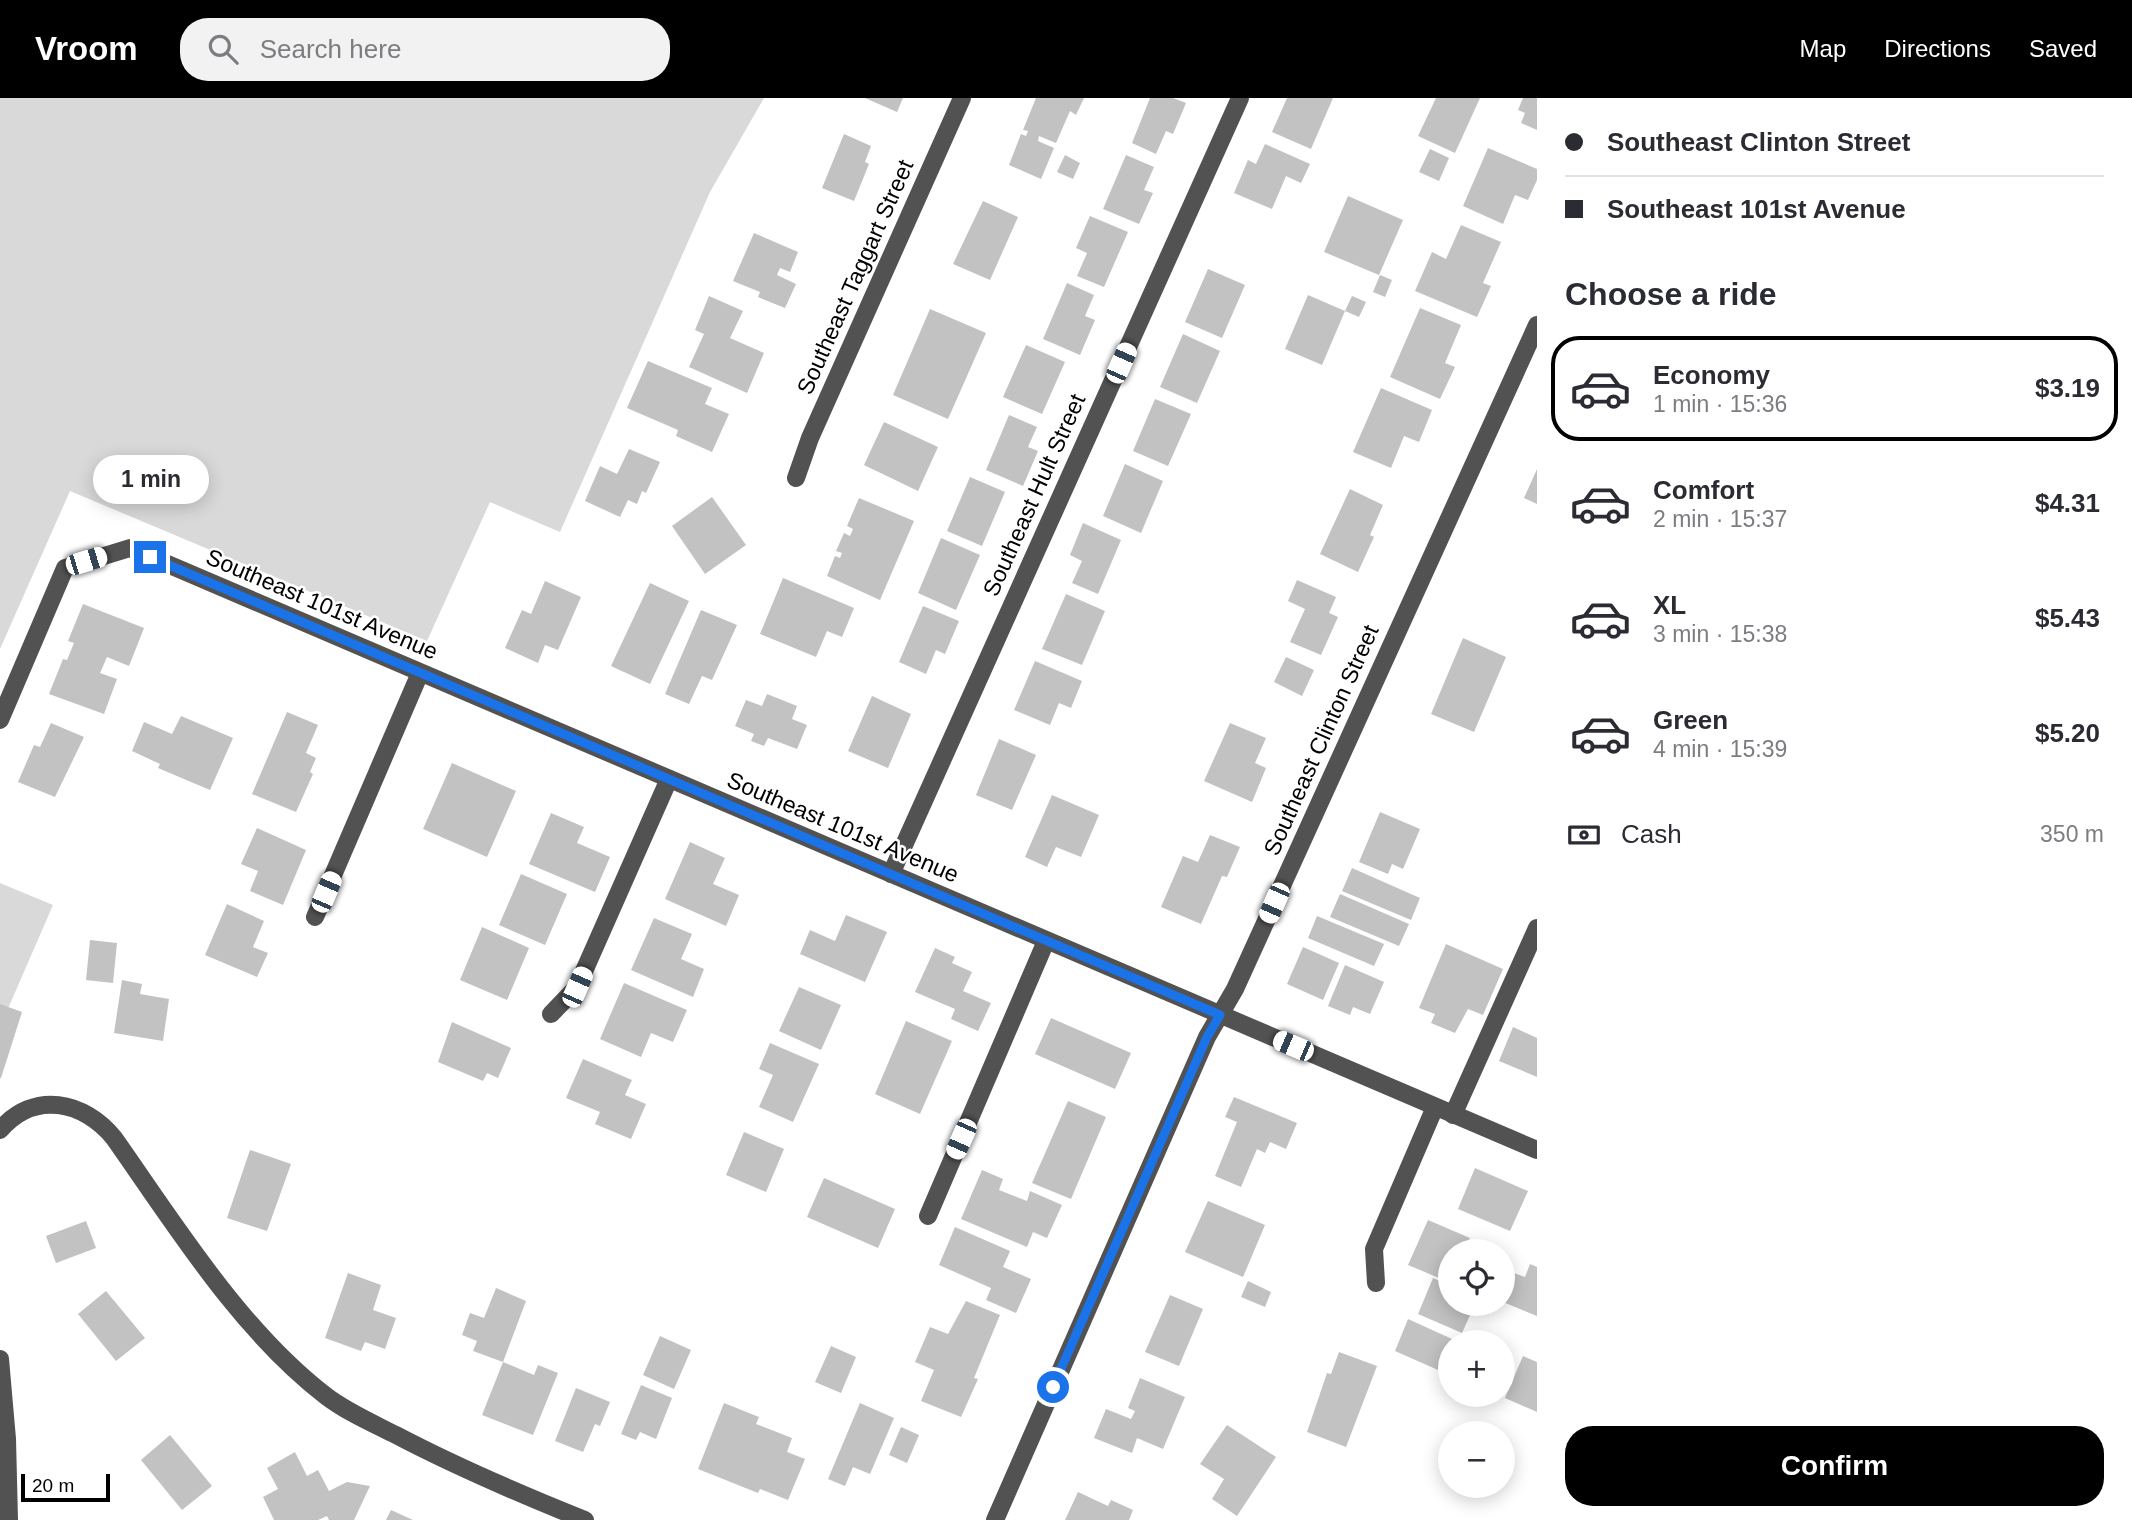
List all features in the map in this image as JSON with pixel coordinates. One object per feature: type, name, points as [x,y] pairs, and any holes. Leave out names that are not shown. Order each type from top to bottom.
[{"type":"street","name":"Southeast Taggart Street","points":[[796,478],[810,438],[962,98]]},
{"type":"street","name":"Southeast Hult Street","points":[[891,874],[1240,98]]},
{"type":"street","name":"Southeast Clinton Street","points":[[995,1520],[1207,1037],[1220,1015],[1537,325]]},
{"type":"street","name":"Southeast 101st Avenue","points":[[0,720],[65,568],[130,548],[1537,1150]]},
{"type":"street","points":[[315,917],[420,673]]},
{"type":"street","points":[[551,1014],[577,987],[669,779]]},
{"type":"street","points":[[1453,1115],[1537,928]]},
{"type":"street","points":[[928,1216],[1046,941]]},
{"type":"street","points":[[0,1130],[25,1110],[41,1104],[64,1104],[85,1112],[102,1124],[114,1138],[201,1262],[289,1363],[319,1391],[349,1411],[462,1469],[585,1520]]},
{"type":"street","points":[[1376,1283],[1374,1249],[1435,1107]]},
{"type":"street","points":[[0,1359],[7,1439],[9,1520]]},
{"type":"shaded area","points":[[0,98],[764,98],[710,192],[560,532],[490,502],[427,641],[70,491],[0,649]]},
{"type":"shaded area","points":[[0,883],[53,905],[0,1027]]},
{"type":"building","points":[[865,98],[903,98],[897,112]]},
{"type":"building","points":[[1036,98],[1084,98],[1076,115],[1070,111],[1056,143],[1039,136],[1038,141],[1054,148],[1041,179],[1009,165],[1021,134],[1026,136],[1028,131],[1023,130]]},
{"type":"building","points":[[1150,98],[1173,98],[1186,103],[1173,134],[1166,131],[1156,154],[1132,143]]},
{"type":"building","points":[[1287,98],[1333,98],[1311,149],[1272,132]]},
{"type":"building","points":[[1436,98],[1480,98],[1455,153],[1418,136]]},
{"type":"building","points":[[1523,98],[1537,98],[1537,130],[1521,123],[1525,113],[1518,110]]},
{"type":"building","points":[[844,134],[871,146],[865,162],[869,164],[854,201],[822,188]]},
{"type":"building","points":[[1265,144],[1310,164],[1301,183],[1286,176],[1272,209],[1234,193],[1248,160],[1256,164]]},
{"type":"building","points":[[1488,148],[1537,169],[1537,180],[1528,200],[1515,195],[1503,224],[1463,206]]},
{"type":"building","points":[[1430,149],[1449,158],[1439,181],[1419,172]]},
{"type":"building","points":[[1065,155],[1080,163],[1073,179],[1057,172]]},
{"type":"building","points":[[1126,155],[1154,167],[1144,190],[1153,193],[1139,224],[1103,209]]},
{"type":"building","points":[[1348,196],[1403,220],[1379,275],[1324,252]]},
{"type":"building","points":[[983,201],[1018,217],[990,280],[953,264]]},
{"type":"building","points":[[1090,216],[1128,232],[1104,287],[1077,276],[1087,253],[1076,248]]},
{"type":"building","points":[[1461,225],[1501,242],[1483,283],[1491,286],[1477,317],[1415,291],[1432,252],[1446,259]]},
{"type":"building","points":[[754,233],[798,252],[790,272],[780,268],[777,275],[796,284],[785,308],[758,297],[760,292],[733,281]]},
{"type":"building","points":[[1208,269],[1245,285],[1222,338],[1185,322]]},
{"type":"building","points":[[1380,275],[1392,280],[1385,297],[1373,292]]},
{"type":"building","points":[[1067,283],[1094,295],[1085,316],[1095,320],[1080,355],[1043,339]]},
{"type":"building","points":[[1308,295],[1345,311],[1322,365],[1285,349]]},
{"type":"building","points":[[709,296],[743,311],[730,338],[764,353],[747,393],[689,367],[704,334],[695,330]]},
{"type":"building","points":[[1352,296],[1366,302],[1359,317],[1345,311]]},
{"type":"building","points":[[1420,308],[1461,325],[1445,363],[1455,367],[1440,399],[1390,377]]},
{"type":"building","points":[[930,309],[986,333],[948,419],[893,395]]},
{"type":"building","points":[[1183,334],[1220,351],[1197,403],[1160,387]]},
{"type":"building","points":[[1026,345],[1065,362],[1042,414],[1003,397]]},
{"type":"building","points":[[648,361],[712,388],[705,404],[729,414],[712,452],[676,436],[678,430],[627,408]]},
{"type":"building","points":[[1381,388],[1432,410],[1419,442],[1404,436],[1391,468],[1353,452]]},
{"type":"building","points":[[1155,399],[1191,414],[1168,466],[1133,451]]},
{"type":"building","points":[[1009,415],[1037,427],[1028,447],[1038,451],[1023,486],[986,470]]},
{"type":"building","points":[[884,422],[938,447],[918,491],[864,465]]},
{"type":"building","points":[[629,449],[660,462],[646,493],[642,491],[637,504],[628,500],[620,517],[585,501],[600,466],[617,474]]},
{"type":"building","points":[[1125,464],[1163,481],[1141,533],[1103,516]]},
{"type":"building","points":[[1537,469],[1537,504],[1524,498]]},
{"type":"building","points":[[970,477],[1005,492],[982,546],[947,531]]},
{"type":"building","points":[[1350,489],[1383,505],[1370,535],[1374,537],[1358,572],[1320,554]]},
{"type":"building","points":[[712,497],[746,545],[705,574],[672,526]]},
{"type":"building","points":[[859,498],[914,521],[880,600],[827,576],[835,556],[840,558],[842,553],[836,551],[844,533],[850,536],[853,529],[847,526]]},
{"type":"building","points":[[1083,523],[1121,540],[1098,594],[1072,583],[1082,561],[1070,555]]},
{"type":"building","points":[[941,538],[980,555],[956,610],[918,593]]},
{"type":"building","points":[[783,578],[854,608],[842,637],[827,631],[816,657],[760,634]]},
{"type":"building","points":[[1297,580],[1336,597],[1329,613],[1338,617],[1321,655],[1290,642],[1305,609],[1288,601]]},
{"type":"building","points":[[545,581],[581,597],[558,650],[545,645],[538,663],[505,648],[522,610],[531,614]]},
{"type":"building","points":[[650,583],[689,601],[650,684],[611,666]]},
{"type":"building","points":[[1066,594],[1105,611],[1082,665],[1042,649]]},
{"type":"building","points":[[83,604],[144,628],[129,666],[107,657],[100,673],[117,679],[104,714],[49,694],[63,659],[67,660],[74,643],[68,641]]},
{"type":"building","points":[[923,606],[959,621],[945,654],[936,650],[926,674],[899,662]]},
{"type":"building","points":[[701,610],[737,625],[712,680],[702,676],[689,704],[665,694]]},
{"type":"building","points":[[1463,638],[1506,657],[1474,732],[1431,714]]},
{"type":"building","points":[[1286,657],[1314,670],[1302,696],[1274,682]]},
{"type":"building","points":[[1035,661],[1082,681],[1071,708],[1059,703],[1050,725],[1014,710]]},
{"type":"building","points":[[767,694],[797,706],[792,719],[807,725],[797,749],[768,738],[764,746],[751,741],[754,734],[735,726],[746,700],[762,706]]},
{"type":"building","points":[[872,696],[911,714],[888,768],[848,751]]},
{"type":"building","points":[[287,712],[318,725],[306,753],[316,758],[310,772],[313,774],[296,812],[252,794]]},
{"type":"building","points":[[181,716],[233,738],[210,790],[158,768],[160,764],[132,751],[144,722],[172,734]]},
{"type":"building","points":[[51,723],[84,737],[55,797],[18,782],[34,745],[40,747]]},
{"type":"building","points":[[1230,723],[1266,738],[1255,763],[1266,768],[1252,802],[1204,781]]},
{"type":"building","points":[[999,739],[1036,755],[1012,810],[976,795]]},
{"type":"building","points":[[452,763],[516,791],[487,857],[423,829]]},
{"type":"building","points":[[1052,795],[1099,815],[1081,857],[1056,847],[1047,867],[1025,857]]},
{"type":"building","points":[[1380,812],[1420,829],[1403,869],[1392,864],[1388,874],[1359,862]]},
{"type":"building","points":[[551,813],[584,827],[577,843],[610,857],[595,892],[529,864]]},
{"type":"building","points":[[257,828],[306,850],[283,905],[250,891],[258,871],[241,864]]},
{"type":"building","points":[[1210,835],[1240,847],[1227,877],[1222,876],[1201,924],[1161,907],[1183,856],[1198,862]]},
{"type":"building","points":[[690,842],[725,858],[713,884],[739,895],[726,926],[665,899]]},
{"type":"building","points":[[1352,868],[1420,898],[1411,920],[1342,891]]},
{"type":"building","points":[[521,874],[567,894],[545,945],[499,925]]},
{"type":"building","points":[[1340,894],[1409,924],[1399,946],[1330,917]]},
{"type":"building","points":[[227,904],[264,921],[253,947],[268,953],[257,977],[205,955]]},
{"type":"building","points":[[846,915],[887,932],[865,982],[800,954],[810,930],[835,941]]},
{"type":"building","points":[[1317,916],[1384,944],[1374,966],[1308,938]]},
{"type":"building","points":[[654,918],[692,934],[681,959],[704,969],[693,997],[631,970]]},
{"type":"building","points":[[482,927],[529,948],[507,1000],[460,980]]},
{"type":"building","points":[[90,940],[117,943],[113,983],[86,980]]},
{"type":"building","points":[[1446,944],[1503,969],[1483,1015],[1468,1009],[1455,1033],[1431,1023],[1435,1014],[1419,1008]]},
{"type":"building","points":[[1303,947],[1339,963],[1323,1000],[1287,984]]},
{"type":"building","points":[[935,948],[955,957],[952,963],[972,972],[963,991],[991,1003],[978,1031],[951,1019],[955,1009],[915,992]]},
{"type":"building","points":[[1345,965],[1384,982],[1370,1014],[1353,1007],[1350,1015],[1328,1006]]},
{"type":"building","points":[[122,980],[142,984],[140,994],[169,999],[163,1041],[114,1033]]},
{"type":"building","points":[[624,983],[687,1010],[673,1042],[651,1033],[641,1057],[600,1039]]},
{"type":"building","points":[[799,987],[841,1005],[821,1050],[779,1031]]},
{"type":"building","points":[[0,1004],[22,1012],[1,1078],[0,1078]]},
{"type":"building","points":[[1051,1018],[1131,1053],[1115,1089],[1035,1054]]},
{"type":"building","points":[[906,1021],[952,1041],[920,1114],[875,1094]]},
{"type":"building","points":[[452,1022],[511,1048],[498,1078],[487,1073],[483,1081],[438,1062]]},
{"type":"building","points":[[1513,1027],[1537,1038],[1537,1077],[1499,1061]]},
{"type":"building","points":[[770,1043],[819,1064],[793,1122],[759,1107],[773,1075],[759,1069]]},
{"type":"building","points":[[583,1059],[632,1080],[625,1095],[646,1104],[631,1139],[595,1124],[600,1112],[566,1098]]},
{"type":"building","points":[[1234,1097],[1297,1123],[1286,1149],[1270,1142],[1265,1153],[1257,1149],[1241,1187],[1215,1176],[1237,1122],[1225,1117]]},
{"type":"building","points":[[1068,1101],[1106,1117],[1071,1199],[1032,1183]]},
{"type":"building","points":[[744,1132],[784,1149],[766,1192],[726,1175]]},
{"type":"building","points":[[250,1150],[291,1164],[267,1231],[227,1218]]},
{"type":"building","points":[[1475,1168],[1528,1191],[1510,1231],[1458,1209]]},
{"type":"building","points":[[982,1170],[1003,1179],[999,1190],[1027,1201],[1030,1191],[1062,1205],[1047,1238],[1033,1232],[1027,1247],[961,1219]]},
{"type":"building","points":[[824,1178],[895,1209],[878,1248],[807,1217]]},
{"type":"building","points":[[1208,1201],[1265,1225],[1243,1277],[1185,1252]]},
{"type":"building","points":[[1428,1220],[1470,1238],[1438,1239],[1438,1278],[1408,1265]]},
{"type":"building","points":[[86,1221],[96,1248],[56,1263],[46,1236]]},
{"type":"building","points":[[955,1227],[1010,1251],[1003,1267],[1031,1279],[1016,1313],[986,1300],[991,1288],[939,1265]]},
{"type":"building","points":[[1530,1264],[1537,1267],[1537,1316],[1515,1307],[1515,1273],[1525,1277]]},
{"type":"building","points":[[348,1273],[381,1285],[373,1310],[396,1318],[385,1349],[365,1342],[361,1351],[325,1338]]},
{"type":"building","points":[[1433,1278],[1438,1280],[1438,1316],[1470,1316],[1463,1330],[1455,1330],[1418,1314]]},
{"type":"building","points":[[1248,1281],[1271,1292],[1265,1307],[1241,1297]]},
{"type":"building","points":[[496,1288],[526,1301],[503,1362],[473,1351],[477,1341],[462,1335],[470,1313],[484,1318]]},
{"type":"building","points":[[106,1291],[145,1338],[116,1361],[78,1314]]},
{"type":"building","points":[[1170,1295],[1203,1309],[1179,1366],[1145,1352]]},
{"type":"building","points":[[966,1301],[1000,1315],[974,1378],[978,1379],[961,1417],[921,1401],[934,1370],[915,1362],[930,1327],[948,1334]]},
{"type":"building","points":[[1408,1319],[1438,1333],[1438,1370],[1395,1351]]},
{"type":"building","points":[[660,1336],[691,1350],[674,1389],[643,1375]]},
{"type":"building","points":[[831,1346],[856,1357],[841,1393],[815,1382]]},
{"type":"building","points":[[1339,1352],[1377,1366],[1346,1447],[1307,1432],[1327,1373],[1331,1374]]},
{"type":"building","points":[[1523,1356],[1537,1362],[1537,1412],[1515,1402],[1515,1375]]},
{"type":"building","points":[[503,1362],[534,1375],[538,1365],[558,1373],[533,1435],[482,1415]]},
{"type":"building","points":[[1140,1378],[1185,1397],[1163,1449],[1137,1438],[1132,1453],[1094,1438],[1106,1409],[1131,1419],[1135,1411],[1128,1408]]},
{"type":"building","points":[[641,1385],[672,1398],[656,1439],[640,1432],[636,1440],[621,1434]]},
{"type":"building","points":[[576,1388],[610,1402],[600,1426],[595,1424],[583,1452],[555,1441]]},
{"type":"building","points":[[724,1403],[759,1417],[756,1424],[792,1438],[787,1452],[805,1459],[788,1500],[760,1489],[758,1493],[698,1469]]},
{"type":"building","points":[[860,1403],[894,1418],[870,1474],[853,1467],[845,1486],[828,1479]]},
{"type":"building","points":[[1227,1425],[1276,1457],[1237,1516],[1212,1499],[1224,1479],[1200,1464]]},
{"type":"building","points":[[901,1427],[919,1435],[907,1463],[889,1455]]},
{"type":"building","points":[[170,1435],[212,1486],[182,1510],[141,1460]]},
{"type":"building","points":[[295,1452],[307,1476],[318,1470],[329,1491],[347,1482],[370,1486],[354,1520],[329,1520],[327,1516],[318,1520],[274,1520],[263,1497],[278,1489],[267,1468]]},
{"type":"building","points":[[1078,1492],[1108,1506],[1111,1500],[1133,1510],[1129,1520],[1065,1520]]},
{"type":"building","points":[[391,1510],[413,1520],[386,1520]]},
{"type":"route","points":[[150,557],[1220,1015],[1207,1037],[1053,1387]]}]
